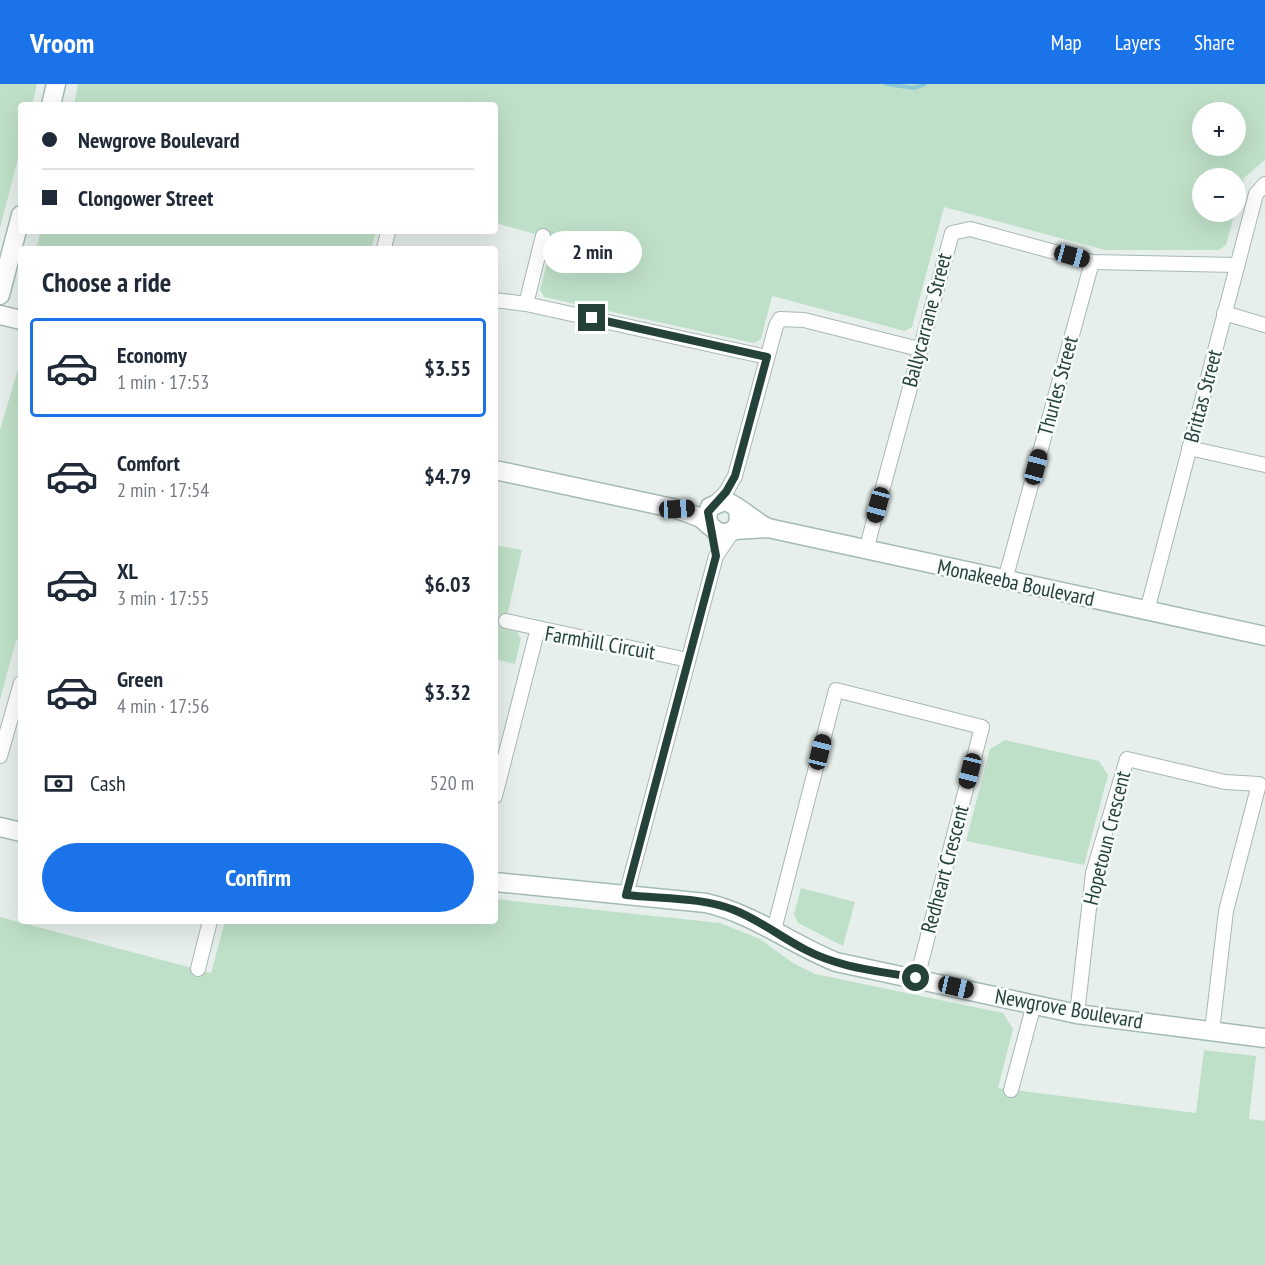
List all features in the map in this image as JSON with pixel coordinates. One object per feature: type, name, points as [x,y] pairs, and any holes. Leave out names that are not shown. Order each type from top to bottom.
[{"type":"street","points":[[52,102],[56,84]]},
{"type":"street","name":"Brittas Street","points":[[1147,611],[1256,194],[1265,184]]},
{"type":"street","points":[[0,295],[18,226]]},
{"type":"street","name":"Ballycarrane Street","points":[[866,550],[952,233],[970,229],[1092,262],[1237,265]]},
{"type":"street","points":[[526,304],[543,236]]},
{"type":"street","name":"Thurles Street","points":[[1005,580],[1092,262]]},
{"type":"street","points":[[498,300],[526,304],[767,357]]},
{"type":"street","points":[[1224,313],[1265,325]]},
{"type":"street","points":[[0,315],[18,319]]},
{"type":"street","points":[[716,556],[707,516],[714,504],[726,492],[735,476],[767,357],[780,319],[787,317],[919,349]]},
{"type":"street","points":[[1189,447],[1265,465]]},
{"type":"street","points":[[498,471],[677,509],[701,518],[720,534],[733,531]]},
{"type":"street","points":[[626,895],[716,556],[739,523],[735,476]]},
{"type":"street","points":[[677,509],[703,508],[729,502],[738,509]]},
{"type":"street","name":"Monakeeba Boulevard","points":[[738,509],[768,528]]},
{"type":"street","name":"Monakeeba Boulevard","points":[[733,531],[768,528],[1265,636]]},
{"type":"street","points":[[506,621],[538,628]]},
{"type":"street","name":"Farmhill Circuit","points":[[498,784],[538,628],[688,660]]},
{"type":"street","name":"Redheart Crescent","points":[[774,930],[836,690],[982,727],[916,978]]},
{"type":"street","points":[[0,756],[18,693]]},
{"type":"street","name":"Hopetoun Crescent","points":[[1077,1014],[1093,873],[1127,759],[1225,782],[1259,784],[1226,911],[1212,1031]]},
{"type":"street","points":[[0,827],[18,831]]},
{"type":"street","name":"Newgrove Boulevard","points":[[498,882],[706,903],[734,909],[806,950],[836,962],[1077,1014],[1265,1038]]},
{"type":"street","points":[[198,969],[209,924]]},
{"type":"street","points":[[1011,1090],[1034,1004]]},
{"type":"green space","points":[[0,84],[37,84],[33,102],[18,102],[18,159],[0,228]]},
{"type":"green space","points":[[78,84],[1265,84],[1265,160],[1246,176],[1246,168],[1192,168],[1192,222],[1232,222],[1226,245],[1219,250],[1105,250],[944,207],[912,327],[905,331],[772,296],[761,339],[754,343],[544,297],[540,290],[553,239],[498,224],[498,102],[75,102]]},
{"type":"green space","points":[[40,234],[375,234],[372,246],[37,246]]},
{"type":"green space","points":[[18,369],[18,640],[16,640],[0,700],[0,430]]},
{"type":"green space","points":[[498,546],[522,550],[504,629],[517,632],[521,639],[515,664],[498,660]]},
{"type":"green space","points":[[1005,740],[1099,761],[1108,775],[1084,865],[966,841],[990,749]]},
{"type":"green space","points":[[801,888],[855,902],[843,946],[798,923],[794,914]]},
{"type":"green space","points":[[498,899],[720,923],[760,939],[793,963],[815,974],[1003,1013],[1013,1029],[998,1088],[1196,1113],[1204,1050],[1256,1056],[1249,1119],[1265,1121],[1265,1265],[0,1265],[0,917],[18,922],[18,924],[26,924],[211,973],[224,924],[498,924]]},
{"type":"waterway","points":[[886,84],[914,88],[925,84]]},
{"type":"route","points":[[592,318],[767,357],[735,476],[726,492],[710,507],[708,512],[716,556],[626,895],[706,903],[734,909],[772,928],[806,950],[836,962],[916,978]]}]
